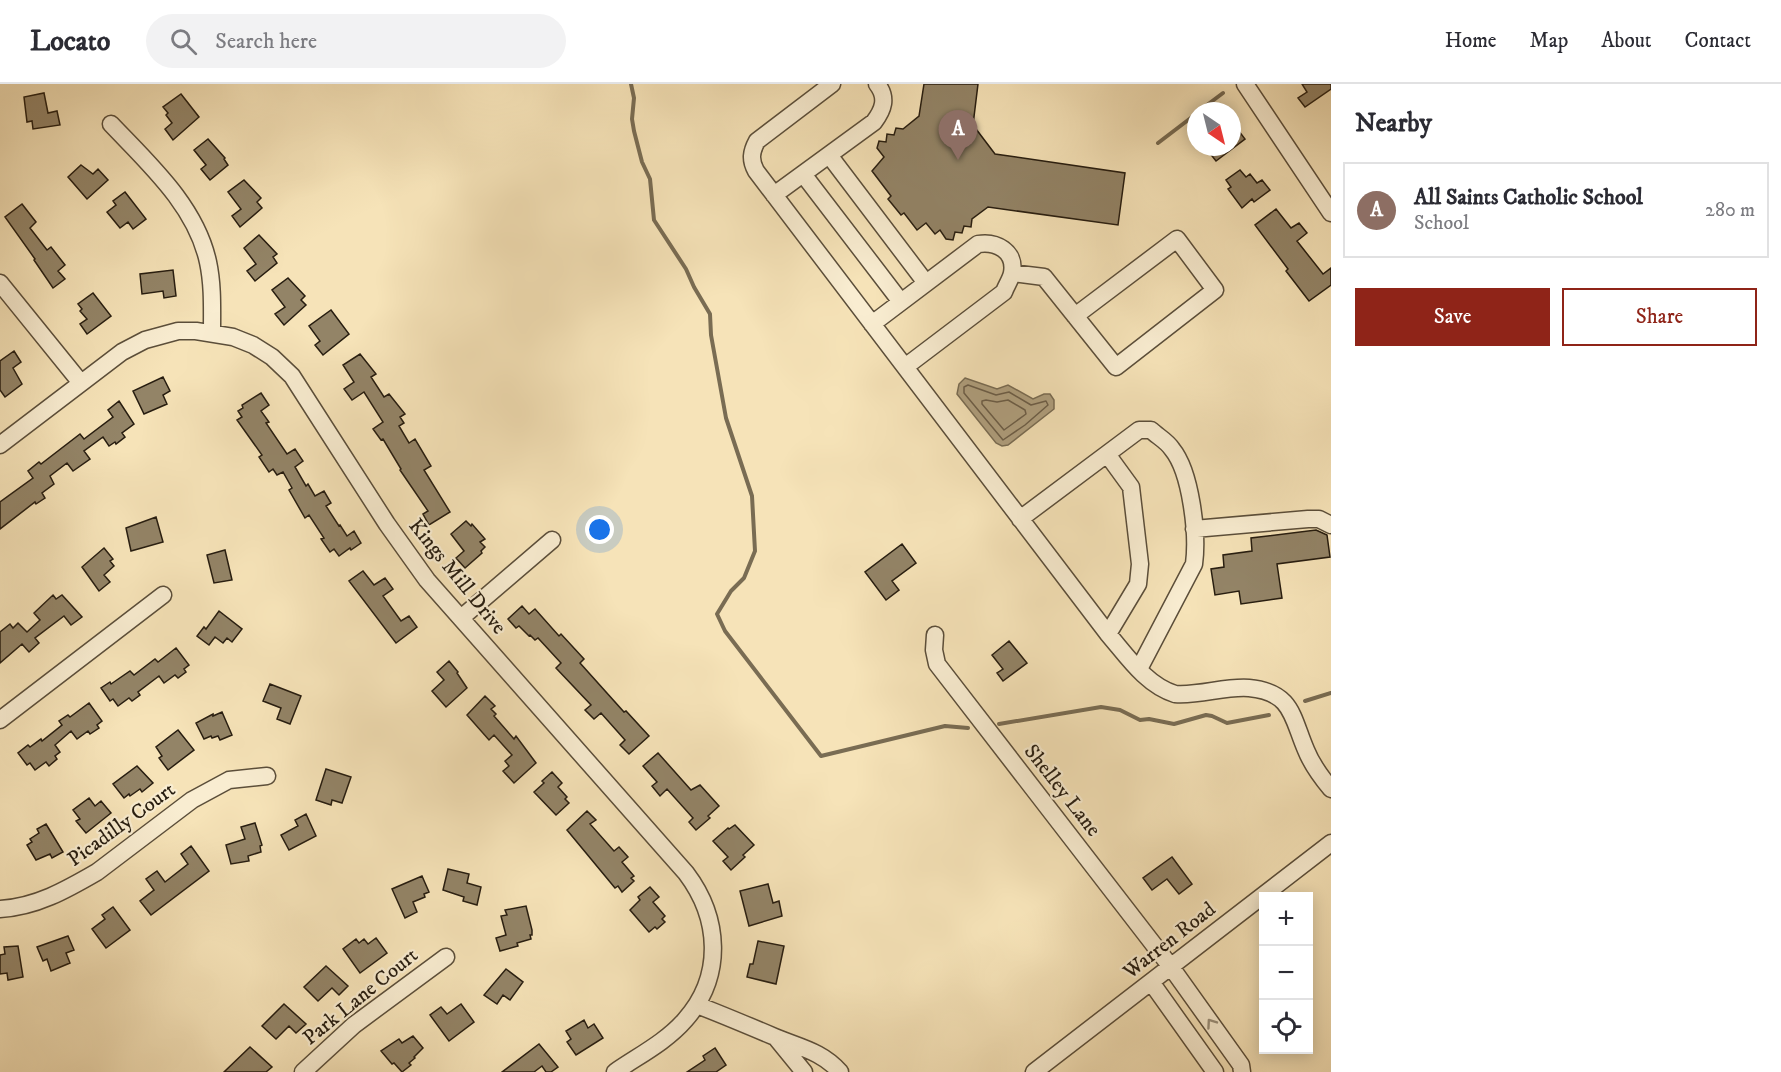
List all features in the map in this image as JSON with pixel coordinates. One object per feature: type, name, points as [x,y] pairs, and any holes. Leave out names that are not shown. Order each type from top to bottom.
[{"type":"street","points":[[832,84],[757,141],[752,149],[752,164],[1108,634],[1139,669],[1167,692],[1175,694],[1247,688],[1274,695],[1292,713],[1311,760],[1331,789]]},
{"type":"street","points":[[774,195],[874,122],[882,111],[884,100],[877,84]]},
{"type":"street","points":[[1245,84],[1331,213]]},
{"type":"street","points":[[111,124],[182,203],[193,220],[208,262],[212,290],[212,332]]},
{"type":"street","points":[[829,154],[926,283]]},
{"type":"street","points":[[803,174],[901,302]]},
{"type":"street","points":[[1012,273],[1044,277],[1075,316],[1116,367],[1215,290],[1177,238],[1075,316]]},
{"type":"street","points":[[872,324],[978,244],[990,242],[1001,247],[1011,258],[1012,273],[1004,292],[905,367]]},
{"type":"street","points":[[0,283],[81,383]]},
{"type":"street","name":"Kings Mill Drive","points":[[0,445],[122,352],[145,340],[178,331],[212,332],[233,337],[253,345],[272,357],[292,376],[399,543],[428,580],[698,888],[710,917],[713,948],[709,977],[697,1005],[670,1035],[615,1072]]},
{"type":"street","points":[[1020,519],[1139,430],[1150,430],[1172,448],[1186,472],[1196,552],[1194,564],[1139,669]]},
{"type":"street","points":[[1107,454],[1131,487],[1140,564],[1138,584],[1108,634]]},
{"type":"street","points":[[1194,529],[1308,519],[1319,519],[1331,525]]},
{"type":"street","points":[[461,618],[552,540]]},
{"type":"street","points":[[0,720],[163,595]]},
{"type":"street","name":"Shelley Lane","points":[[935,635],[934,650],[937,664],[1171,967],[1241,1065],[1242,1072]]},
{"type":"street","name":"Picadilly Court","points":[[0,909],[40,901],[80,882],[97,872],[192,800],[229,780],[267,776]]},
{"type":"street","name":"Warren Road","points":[[1034,1072],[1331,843]]},
{"type":"street","name":"Park Lane Court","points":[[303,1072],[370,1012],[446,957]]},
{"type":"street","points":[[1151,982],[1215,1072]]},
{"type":"street","points":[[697,1005],[812,1051],[833,1064],[840,1072]]},
{"type":"street","points":[[776,1038],[804,1072]]},
{"type":"water","points":[[965,378],[997,389],[1008,385],[1033,399],[1050,394],[1054,400],[1054,409],[1008,445],[1002,446],[996,443],[957,394],[959,384]]},
{"type":"building","points":[[924,84],[978,84],[973,125],[995,154],[1125,173],[1118,225],[988,207],[972,219],[971,227],[964,226],[962,233],[955,232],[953,240],[946,239],[940,230],[935,234],[926,223],[917,230],[904,213],[901,215],[888,199],[891,196],[872,171],[884,157],[877,148],[879,141],[886,142],[887,134],[894,135],[896,128],[903,129],[919,116]]},
{"type":"building","points":[[1302,84],[1331,84],[1331,89],[1305,107],[1298,98],[1307,92]]},
{"type":"building","points":[[44,93],[48,113],[57,111],[60,125],[33,129],[32,121],[27,122],[24,97]]},
{"type":"building","points":[[181,94],[199,117],[173,140],[165,129],[172,123],[163,107]]},
{"type":"building","points":[[208,139],[225,158],[228,165],[210,180],[201,169],[206,165],[194,150]]},
{"type":"building","points":[[1212,156],[1223,156],[1216,161]]},
{"type":"building","points":[[81,165],[93,174],[98,169],[108,180],[87,199],[68,177]]},
{"type":"building","points":[[1240,170],[1246,177],[1250,174],[1257,183],[1262,180],[1270,190],[1254,202],[1252,199],[1242,208],[1228,189],[1231,187],[1226,180]]},
{"type":"building","points":[[244,180],[261,198],[257,202],[262,208],[240,227],[232,216],[241,209],[228,192]]},
{"type":"building","points":[[125,192],[146,219],[133,229],[128,222],[120,228],[107,212],[116,205],[113,201]]},
{"type":"building","points":[[22,204],[36,222],[30,228],[47,250],[51,247],[65,265],[58,271],[65,279],[53,288],[5,217]]},
{"type":"building","points":[[1276,209],[1291,228],[1299,223],[1307,233],[1297,241],[1323,274],[1331,268],[1331,285],[1309,301],[1255,225]]},
{"type":"building","points":[[259,235],[277,254],[273,257],[277,263],[255,281],[247,271],[256,264],[244,248]]},
{"type":"building","points":[[173,270],[176,296],[164,298],[163,291],[142,294],[140,274]]},
{"type":"building","points":[[288,278],[305,296],[301,300],[306,305],[284,325],[275,314],[285,307],[272,290]]},
{"type":"building","points":[[93,293],[111,316],[87,334],[80,324],[87,319],[80,311],[82,309],[78,304]]},
{"type":"building","points":[[331,310],[349,334],[323,355],[315,345],[320,341],[309,326]]},
{"type":"building","points":[[14,351],[21,362],[13,368],[22,384],[5,397],[0,390],[0,361]]},
{"type":"building","points":[[360,354],[376,374],[371,377],[384,397],[389,394],[405,414],[400,417],[404,423],[399,426],[409,443],[415,439],[431,466],[424,470],[450,512],[429,525],[423,514],[428,511],[400,470],[383,439],[381,440],[373,429],[383,422],[364,392],[352,400],[344,389],[354,382],[343,365]]},
{"type":"building","points":[[163,377],[170,391],[163,395],[167,404],[144,414],[133,391]]},
{"type":"building","points":[[261,393],[269,405],[261,411],[269,422],[266,423],[287,454],[295,449],[303,461],[295,467],[306,486],[308,484],[315,496],[324,491],[331,503],[326,506],[339,526],[347,536],[354,531],[361,543],[351,550],[350,548],[339,556],[334,549],[330,552],[309,515],[305,518],[289,490],[292,488],[283,472],[277,475],[273,469],[269,472],[259,457],[262,455],[237,420],[242,417],[238,411],[243,408],[242,405]]},
{"type":"building","points":[[119,401],[134,424],[122,433],[125,437],[109,446],[103,437],[84,451],[90,459],[73,471],[67,463],[50,476],[54,484],[42,493],[45,498],[36,504],[35,502],[0,529],[0,502],[33,478],[28,471],[39,462],[41,464],[80,434],[84,439],[113,417],[108,410]]},
{"type":"building","points":[[156,517],[163,542],[131,551],[126,528]]},
{"type":"building","points":[[466,521],[471,526],[472,524],[485,539],[480,542],[485,547],[482,553],[465,568],[456,558],[464,551],[451,534]]},
{"type":"building","points":[[1316,530],[1327,535],[1330,557],[1277,564],[1282,598],[1241,604],[1239,591],[1215,595],[1211,569],[1224,567],[1223,555],[1252,551],[1251,538]]},
{"type":"building","points":[[902,544],[916,563],[892,581],[899,590],[886,600],[865,572]]},
{"type":"building","points":[[104,548],[113,559],[110,561],[114,566],[104,575],[110,582],[99,591],[82,567]]},
{"type":"building","points":[[225,550],[232,580],[214,583],[207,555]]},
{"type":"building","points":[[363,571],[374,585],[385,578],[393,589],[383,596],[401,621],[409,616],[417,627],[396,643],[349,581]]},
{"type":"building","points":[[53,595],[56,599],[62,595],[82,617],[71,625],[64,616],[35,638],[39,643],[29,652],[22,644],[0,663],[0,632],[10,624],[13,628],[18,623],[27,632],[40,620],[34,613]]},
{"type":"building","points":[[522,606],[529,614],[535,609],[559,636],[561,634],[584,659],[580,663],[649,736],[629,754],[620,745],[625,740],[601,713],[594,719],[585,710],[591,705],[556,668],[561,663],[538,638],[535,640],[519,626],[516,628],[508,619]]},
{"type":"building","points":[[219,611],[242,629],[232,642],[227,638],[223,643],[215,637],[209,645],[197,636],[204,627],[206,629]]},
{"type":"building","points":[[1009,641],[1027,663],[1003,681],[997,673],[1003,669],[992,655]]},
{"type":"building","points":[[176,648],[189,665],[184,669],[186,672],[178,678],[175,675],[164,683],[159,676],[138,692],[140,695],[132,701],[129,698],[118,706],[113,699],[110,701],[101,688],[130,671],[134,675],[155,659],[158,662]]},
{"type":"building","points":[[449,661],[467,688],[446,707],[432,691],[444,680],[437,672]]},
{"type":"building","points":[[270,684],[301,696],[290,724],[277,719],[281,708],[263,701]]},
{"type":"building","points":[[485,696],[495,706],[491,709],[496,714],[494,716],[514,739],[516,736],[536,763],[514,783],[503,771],[509,766],[505,761],[512,755],[494,735],[489,740],[467,715]]},
{"type":"building","points":[[89,703],[102,721],[97,725],[99,728],[90,734],[88,731],[77,739],[71,731],[55,745],[60,752],[55,756],[57,759],[49,766],[46,762],[35,770],[30,763],[27,765],[18,753],[28,745],[30,747],[41,739],[42,741],[62,725],[59,721],[68,715],[70,717]]},
{"type":"building","points":[[222,712],[232,735],[220,740],[218,736],[204,739],[196,723]]},
{"type":"building","points":[[178,730],[194,750],[168,770],[159,758],[162,756],[156,747]]},
{"type":"building","points":[[658,753],[691,790],[700,785],[719,806],[708,816],[710,818],[696,830],[689,822],[693,818],[667,789],[660,796],[652,786],[657,782],[643,766]]},
{"type":"building","points":[[137,766],[153,783],[142,792],[140,789],[124,798],[113,784]]},
{"type":"building","points":[[326,769],[351,777],[342,803],[332,800],[331,805],[316,800]]},
{"type":"building","points":[[552,772],[562,783],[558,787],[569,803],[556,815],[534,792]]},
{"type":"building","points":[[89,798],[95,806],[101,801],[111,813],[86,833],[76,821],[80,819],[73,810]]},
{"type":"building","points":[[587,811],[596,820],[590,824],[614,851],[619,847],[628,857],[622,862],[634,876],[631,878],[634,881],[622,892],[618,886],[615,888],[567,830]]},
{"type":"building","points":[[306,814],[316,836],[289,850],[281,835],[298,826],[295,820]]},
{"type":"building","points":[[255,823],[262,845],[260,846],[261,852],[248,856],[249,861],[231,864],[226,845],[245,839],[241,827]]},
{"type":"building","points":[[46,824],[63,852],[52,858],[50,854],[36,860],[27,845],[32,842],[30,839],[39,833],[37,829]]},
{"type":"building","points":[[735,825],[754,845],[731,870],[723,861],[728,857],[713,841]]},
{"type":"building","points":[[191,846],[209,871],[151,915],[140,901],[154,890],[146,879],[157,871],[165,882],[188,864],[181,854]]},
{"type":"building","points":[[1172,857],[1192,884],[1179,894],[1167,879],[1152,890],[1143,878]]},
{"type":"building","points":[[448,869],[469,874],[467,883],[481,887],[477,905],[463,901],[464,897],[443,890]]},
{"type":"building","points":[[422,876],[429,892],[424,894],[425,897],[413,902],[417,912],[405,918],[392,889]]},
{"type":"building","points":[[768,884],[773,903],[779,901],[782,916],[749,926],[740,891]]},
{"type":"building","points":[[650,887],[659,897],[653,902],[665,916],[662,919],[665,922],[649,932],[630,910],[640,900],[638,897]]},
{"type":"building","points":[[526,906],[532,930],[531,939],[517,943],[518,946],[500,951],[496,938],[506,935],[501,916],[507,915],[505,910]]},
{"type":"building","points":[[113,907],[130,930],[106,948],[92,929],[105,919],[102,915]]},
{"type":"building","points":[[68,936],[74,950],[66,953],[70,963],[51,971],[47,959],[43,961],[37,947]]},
{"type":"building","points":[[376,938],[387,953],[360,973],[343,949],[356,939],[359,943],[364,939],[368,944]]},
{"type":"building","points":[[758,941],[784,946],[776,984],[747,977],[750,964],[753,964]]},
{"type":"building","points":[[18,946],[23,977],[8,980],[7,973],[0,974],[0,955],[5,954],[4,947]]},
{"type":"building","points":[[326,966],[348,986],[339,995],[332,988],[318,1001],[304,987]]},
{"type":"building","points":[[506,969],[523,982],[510,1000],[503,995],[497,1004],[484,995]]},
{"type":"building","points":[[284,1004],[306,1024],[296,1033],[289,1026],[276,1039],[262,1026]]},
{"type":"building","points":[[461,1004],[474,1022],[449,1041],[430,1015],[441,1007],[447,1014]]},
{"type":"building","points":[[584,1020],[588,1028],[594,1024],[603,1038],[576,1055],[567,1042],[571,1039],[566,1031]]},
{"type":"building","points":[[413,1036],[423,1048],[409,1063],[411,1065],[402,1072],[381,1051],[399,1039],[402,1043]]},
{"type":"building","points":[[539,1044],[558,1067],[551,1072],[546,1072],[542,1066],[534,1072],[502,1072]]},
{"type":"building","points":[[250,1047],[272,1067],[266,1072],[224,1072]]},
{"type":"building","points":[[715,1048],[726,1065],[716,1072],[687,1072],[705,1060],[703,1056]]},
{"type":"waterway","points":[[631,84],[634,98],[632,119],[634,131],[642,162],[650,179],[654,220],[686,269],[710,314],[711,335],[726,418],[752,496],[755,551],[744,578],[731,591],[717,614],[725,631],[821,756],[945,726],[968,728]]},
{"type":"waterway","points":[[1211,102],[1223,93]]},
{"type":"waterway","points":[[1158,143],[1187,121]]},
{"type":"waterway","points":[[1305,701],[1331,693]]},
{"type":"waterway","points":[[999,724],[1101,707],[1120,710],[1140,720],[1149,719],[1174,724],[1206,715],[1227,723],[1269,715]]},
{"type":"place","name":"All Saints Catholic School","points":[[958,160]]}]
